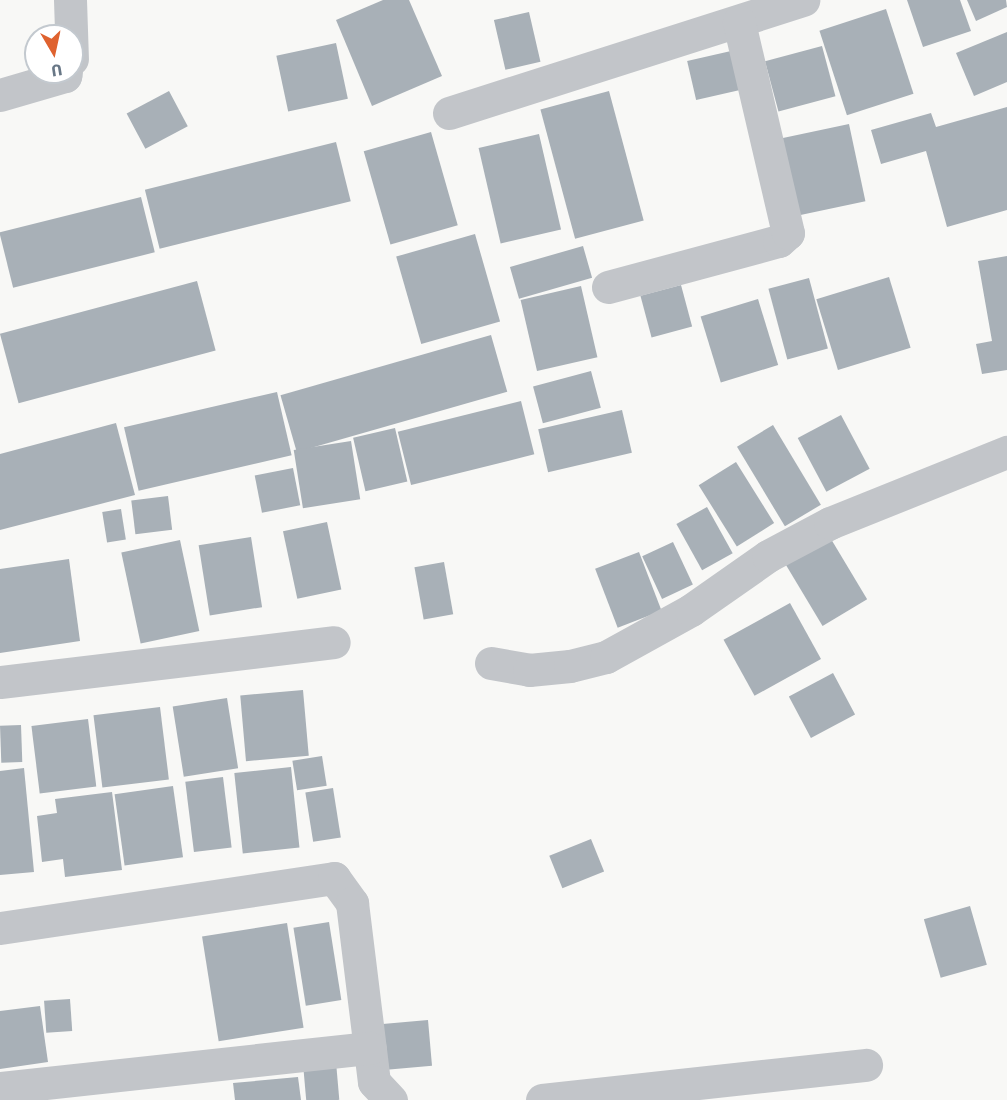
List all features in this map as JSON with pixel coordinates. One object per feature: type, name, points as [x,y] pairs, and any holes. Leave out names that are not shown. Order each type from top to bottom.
[{"type":"street","points":[[70,0],[71,24]]},
{"type":"street","points":[[449,113],[803,0]]},
{"type":"street","points":[[608,287],[779,241],[789,233],[739,22]]},
{"type":"street","points":[[0,95],[38,84]]},
{"type":"street","points":[[491,663],[529,670],[570,666],[606,657],[691,610],[768,556],[830,523],[1007,452]]},
{"type":"street","points":[[0,682],[334,642]]},
{"type":"street","points":[[0,928],[334,878],[352,903],[374,1082],[392,1100]]},
{"type":"street","points":[[0,1088],[370,1048]]},
{"type":"street","points":[[542,1100],[866,1065]]},
{"type":"building","points":[[383,0],[409,0],[442,76],[372,106],[336,20]]},
{"type":"building","points":[[907,0],[960,0],[971,31],[923,47]]},
{"type":"building","points":[[967,0],[1006,0],[1007,7],[976,21]]},
{"type":"building","points":[[886,9],[914,94],[847,115],[819,31]]},
{"type":"building","points":[[529,12],[540,62],[505,70],[494,20]]},
{"type":"building","points":[[1007,32],[1007,82],[974,96],[956,53]]},
{"type":"building","points":[[336,43],[348,99],[288,111],[276,56]]},
{"type":"building","points":[[822,46],[835,96],[778,111],[765,61]]},
{"type":"building","points":[[731,51],[740,90],[696,100],[687,61]]},
{"type":"building","points":[[169,91],[188,126],[145,149],[127,114]]},
{"type":"building","points":[[609,91],[644,220],[575,239],[540,109]]},
{"type":"building","points":[[1007,107],[1007,210],[947,227],[926,151],[881,164],[871,130],[931,113],[936,127]]},
{"type":"building","points":[[849,124],[865,201],[791,217],[775,140]]},
{"type":"building","points":[[431,132],[458,225],[390,245],[364,151]]},
{"type":"building","points":[[539,134],[561,229],[501,243],[479,148]]},
{"type":"building","points":[[336,142],[351,201],[160,249],[145,190]]},
{"type":"building","points":[[141,197],[155,252],[13,288],[0,232]]},
{"type":"building","points":[[475,234],[500,321],[421,344],[396,257]]},
{"type":"building","points":[[583,246],[592,278],[519,299],[510,267]]},
{"type":"building","points":[[1007,256],[1007,370],[982,374],[976,344],[992,341],[978,261]]},
{"type":"building","points":[[889,277],[911,348],[838,370],[816,299]]},
{"type":"building","points":[[809,278],[828,349],[787,359],[768,289]]},
{"type":"building","points":[[197,281],[216,351],[19,403],[0,334]]},
{"type":"building","points":[[681,285],[692,327],[652,337],[640,296]]},
{"type":"building","points":[[581,286],[597,357],[537,371],[521,300]]},
{"type":"building","points":[[758,299],[778,365],[721,383],[701,317]]},
{"type":"building","points":[[491,335],[507,392],[297,452],[280,395]]},
{"type":"building","points":[[591,371],[601,408],[543,423],[533,387]]},
{"type":"building","points":[[277,392],[292,455],[139,491],[124,427]]},
{"type":"building","points":[[521,401],[534,454],[411,485],[398,432]]},
{"type":"building","points":[[622,410],[632,453],[548,472],[538,429]]},
{"type":"building","points":[[841,415],[870,469],[826,492],[798,438]]},
{"type":"building","points":[[116,423],[135,495],[0,530],[0,454]]},
{"type":"building","points":[[773,425],[821,505],[785,526],[737,447]]},
{"type":"building","points":[[395,428],[407,482],[365,491],[353,438]]},
{"type":"building","points":[[351,441],[360,499],[303,508],[294,450]]},
{"type":"building","points":[[736,462],[774,523],[737,546],[699,485]]},
{"type":"building","points":[[293,468],[300,505],[262,513],[255,475]]},
{"type":"building","points":[[168,496],[172,530],[135,534],[131,501]]},
{"type":"building","points":[[707,507],[733,553],[702,570],[676,524]]},
{"type":"building","points":[[121,509],[126,540],[107,543],[102,512]]},
{"type":"building","points":[[327,522],[341,589],[297,599],[283,531]]},
{"type":"building","points":[[828,534],[867,599],[823,626],[783,561]]},
{"type":"building","points":[[251,537],[262,607],[210,615],[199,545]]},
{"type":"building","points":[[180,540],[199,631],[141,643],[121,552]]},
{"type":"building","points":[[673,542],[693,585],[662,599],[642,556]]},
{"type":"building","points":[[639,552],[662,611],[618,628],[595,569]]},
{"type":"building","points":[[69,559],[80,641],[0,653],[0,569]]},
{"type":"building","points":[[444,562],[453,614],[424,619],[414,567]]},
{"type":"building","points":[[790,603],[821,659],[755,696],[724,640]]},
{"type":"building","points":[[833,673],[855,714],[811,738],[789,696]]},
{"type":"building","points":[[303,690],[309,756],[246,761],[240,695]]},
{"type":"building","points":[[227,698],[238,768],[184,777],[173,707]]},
{"type":"building","points":[[160,707],[169,779],[102,788],[93,715]]},
{"type":"building","points":[[88,719],[96,786],[40,793],[31,726]]},
{"type":"building","points":[[21,725],[22,762],[1,763],[0,726]]},
{"type":"building","points":[[322,756],[327,786],[297,790],[292,761]]},
{"type":"building","points":[[291,767],[299,848],[243,854],[234,773]]},
{"type":"building","points":[[24,768],[34,872],[0,875],[0,771]]},
{"type":"building","points":[[223,777],[232,847],[194,852],[185,782]]},
{"type":"building","points":[[173,786],[183,857],[125,866],[115,794]]},
{"type":"building","points":[[333,788],[341,837],[313,842],[305,792]]},
{"type":"building","points":[[112,792],[122,870],[65,877],[63,859],[42,862],[37,816],[57,813],[55,799]]},
{"type":"building","points":[[591,839],[604,871],[562,888],[549,856]]},
{"type":"building","points":[[970,906],[987,965],[941,978],[924,919]]},
{"type":"building","points":[[329,922],[341,1000],[306,1006],[293,928]]},
{"type":"building","points":[[287,923],[304,1028],[219,1041],[202,936]]},
{"type":"building","points":[[70,999],[72,1031],[46,1033],[44,1001]]},
{"type":"building","points":[[40,1006],[48,1062],[0,1069],[0,1011]]},
{"type":"building","points":[[428,1020],[432,1066],[378,1071],[374,1025]]},
{"type":"building","points":[[336,1062],[339,1100],[306,1100],[303,1065]]},
{"type":"building","points":[[298,1077],[301,1100],[235,1100],[233,1083]]}]
